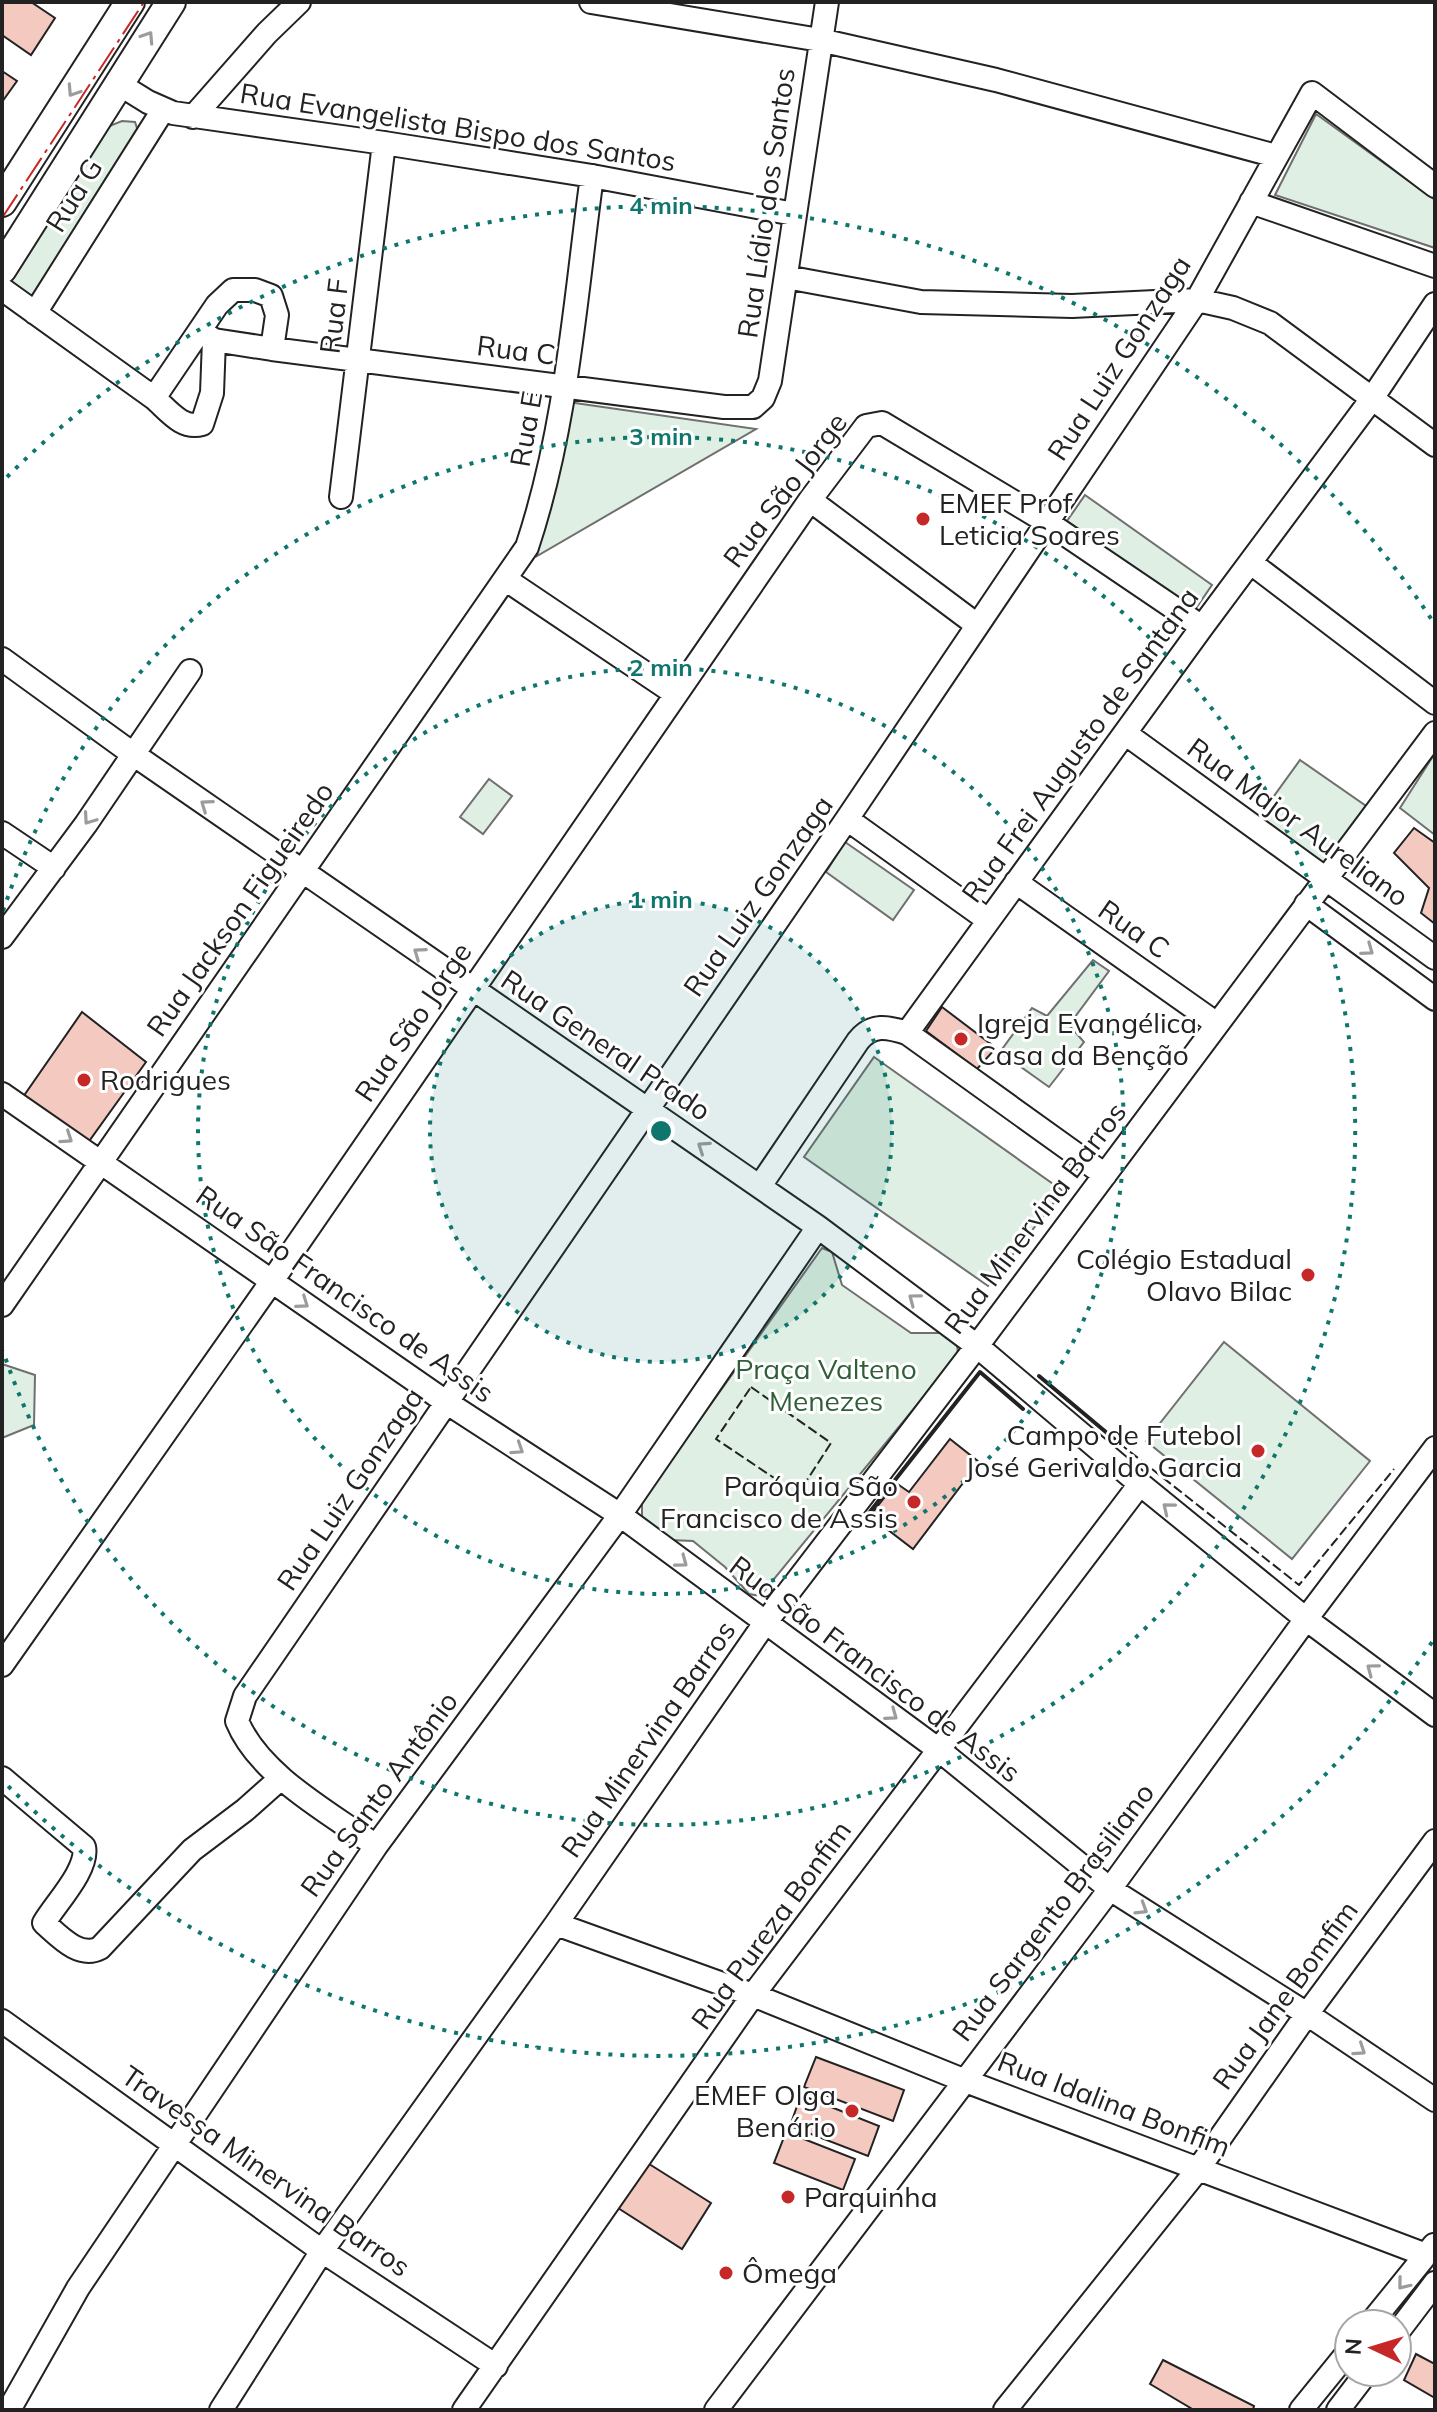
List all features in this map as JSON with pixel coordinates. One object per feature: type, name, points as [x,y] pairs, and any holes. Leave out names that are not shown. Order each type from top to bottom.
[{"type":"main road","points":[[2,202],[130,2]]},
{"type":"main road","points":[[2,269],[171,2]]},
{"type":"street","points":[[193,117],[267,33],[299,2]]},
{"type":"street","points":[[591,2],[820,40],[996,80],[1276,156]]},
{"type":"street","name":"Rua Lídio dos Santos","points":[[753,407],[763,398],[770,381],[827,2]]},
{"type":"street","name":"Rua Evangelista Bispo dos Santos","points":[[119,84],[163,110],[193,117],[592,176],[794,214]]},
{"type":"street","name":"Rua Luiz Gonzaga","points":[[281,1778],[252,1748],[237,1721],[245,1696],[847,819],[1197,300],[1312,93],[1435,186]]},
{"type":"street","name":"Rua G","points":[[35,313],[163,110]]},
{"type":"street","name":"Rua F","points":[[341,497],[384,143]]},
{"type":"street","name":"Rua E","points":[[527,547],[545,492],[564,387],[592,176]]},
{"type":"street","points":[[1251,202],[1435,266]]},
{"type":"street","points":[[786,277],[890,298],[956,305],[1072,306],[1197,300],[1245,312],[1270,323],[1435,445]]},
{"type":"street","points":[[2,289],[154,398],[186,425],[202,424],[212,393],[207,336]]},
{"type":"street","points":[[154,398],[207,336],[224,296],[233,290],[255,290],[271,296],[277,315],[272,349]]},
{"type":"street","name":"Rua Frei Augusto de Santana","points":[[907,1033],[1371,400],[1435,304]]},
{"type":"street","name":"Rua C","points":[[207,336],[272,349],[564,387],[724,407],[753,407]]},
{"type":"street","name":"Rua São Jorge","points":[[2,1665],[860,432],[871,424],[882,423],[1047,522]]},
{"type":"street","points":[[810,500],[977,625]]},
{"type":"street","points":[[1047,522],[1202,627]]},
{"type":"street","name":"Rua Jackson Figueiredo","points":[[2,1305],[527,547]]},
{"type":"street","points":[[1251,563],[1435,703]]},
{"type":"street","points":[[505,579],[676,694]]},
{"type":"street","name":"Rua General Prado","points":[[2,659],[133,754],[818,1227],[977,1346],[1306,1619],[1435,1715]]},
{"type":"street","points":[[2,937],[54,868],[190,671]]},
{"type":"street","name":"Rua Minervina Barros","points":[[221,2410],[322,2251],[556,1924],[765,1623],[977,1346],[1435,733]]},
{"type":"street","name":"Rua Major Aureliano","points":[[1126,734],[1435,958]]},
{"type":"street","points":[[847,819],[988,920]]},
{"type":"street","points":[[2,833],[54,868]]},
{"type":"street","name":"Rua C","points":[[1016,882],[1217,1024]]},
{"type":"street","points":[[1306,904],[1435,999]]},
{"type":"street","points":[[760,1186],[864,1033],[871,1028],[886,1027],[907,1033],[1105,1175]]},
{"type":"street","name":"Rua São Francisco de Assis","points":[[2,1094],[446,1402],[620,1515],[939,1750],[1110,1889],[1307,2014],[1435,2100]]},
{"type":"street","name":"Rua Santo Antônio","points":[[9,2410],[78,2288],[376,1846],[620,1515],[818,1227]]},
{"type":"street","name":"Rua Sargento Brasiliano","points":[[716,2410],[1110,1889],[1435,1448]]},
{"type":"street","name":"Rua Pureza Bonfim","points":[[464,2410],[753,1995],[1140,1484]]},
{"type":"street","points":[[2,1778],[84,1847],[81,1869],[44,1923],[73,1946],[93,1951],[100,1948],[192,1850],[281,1778],[376,1846]]},
{"type":"street","name":"Rua Jane Bomfim","points":[[1005,2410],[1199,2168],[1307,2014],[1435,1841]]},
{"type":"street","name":"Rua Idalina Bonfim","points":[[556,1924],[753,1995],[963,2080],[1199,2168],[1431,2250]]},
{"type":"street","name":"Travessa Minervina Barros","points":[[2,2021],[322,2251],[496,2366]]},
{"type":"street","points":[[1383,2308],[1431,2250]]},
{"type":"street","points":[[1413,2312],[1435,2283]]},
{"type":"street","points":[[1301,2410],[1333,2371]]},
{"type":"street","points":[[1338,2410],[1355,2388]]},
{"type":"green space","points":[[1316,114],[1435,200],[1435,248],[1275,195]]},
{"type":"green space","points":[[122,121],[135,122],[138,131],[32,298],[10,280],[107,127]]},
{"type":"green space","points":[[568,402],[756,429],[537,556]]},
{"type":"green space","points":[[1085,495],[1212,585],[1194,611],[1067,521]]},
{"type":"green space","points":[[1435,753],[1435,835],[1400,808]]},
{"type":"green space","points":[[1300,760],[1369,808],[1325,864],[1258,818]]},
{"type":"green space","points":[[489,779],[512,796],[483,834],[460,817]]},
{"type":"green space","points":[[845,842],[914,890],[893,920],[826,872]]},
{"type":"green space","points":[[1093,960],[1109,971],[1069,1025],[1084,1042],[1049,1087],[1000,1052],[1032,1008],[1047,1016]]},
{"type":"green space","points":[[874,1057],[1063,1191],[988,1286],[804,1157]]},
{"type":"green space","name":"Praça Valteno Menezes","points":[[822,1248],[832,1252],[842,1285],[911,1333],[943,1333],[957,1343],[958,1355],[760,1596],[749,1594],[725,1567],[693,1541],[670,1540],[642,1517],[642,1501]]},
{"type":"green space","name":"Campo de Futebol José Gerivaldo Garcia","points":[[1224,1342],[1370,1461],[1292,1559],[1146,1441]]},
{"type":"green space","points":[[2,1364],[35,1375],[34,1425],[2,1438]]},
{"type":"building","points":[[2,2],[31,2],[55,18],[31,55],[2,35]]},
{"type":"building","points":[[2,71],[17,81],[2,102]]},
{"type":"building","points":[[1414,828],[1435,843],[1435,924],[1421,913],[1429,888],[1394,853]]},
{"type":"building","name":"Igreja Evangélica Casa da Benção","points":[[942,1007],[996,1048],[977,1069],[926,1031]]},
{"type":"building","name":"Rodrigues","points":[[82,1012],[146,1062],[87,1144],[23,1097]]},
{"type":"building","name":"Paróquia São Francisco de Assis","points":[[950,1439],[979,1462],[913,1549],[883,1526],[873,1512],[896,1483],[909,1492]]},
{"type":"building","points":[[816,2057],[904,2090],[893,2121],[804,2087]]},
{"type":"building","points":[[801,2095],[879,2126],[868,2156],[790,2126]]},
{"type":"building","points":[[786,2132],[855,2159],[843,2190],[774,2163]]},
{"type":"building","points":[[646,2162],[711,2203],[682,2249],[618,2208]]},
{"type":"building","points":[[1416,2354],[1435,2364],[1435,2398],[1413,2385]]},
{"type":"building","points":[[1163,2360],[1254,2406],[1253,2410],[1194,2410],[1150,2384]]},
{"type":"fence","points":[[751,1387],[831,1443],[798,1494],[716,1439],[751,1387]]},
{"type":"fence","points":[[1119,1443],[1299,1585],[1394,1469]]},
{"type":"wall","points":[[869,1513],[980,1372],[1023,1409]]},
{"type":"wall","points":[[1039,1376],[1119,1443]]},
{"type":"power","points":[[2,218],[144,2]]},
{"type":"place","name":"EMEF Prof Leticia Soares","points":[[923,519]]},
{"type":"place","name":"Igreja Evangélica Casa da Benção","points":[[961,1039]]},
{"type":"place","name":"Rodrigues","points":[[84,1080]]},
{"type":"place","name":"Colégio Estadual Olavo Bilac","points":[[1308,1275]]},
{"type":"place","name":"Campo de Futebol José Gerivaldo Garcia","points":[[1258,1451]]},
{"type":"place","name":"Paróquia São Francisco de Assis","points":[[914,1502]]},
{"type":"place","name":"EMEF Olga Benário","points":[[852,2111]]},
{"type":"place","name":"Parquinha","points":[[788,2197]]},
{"type":"place","name":"Ômega","points":[[726,2273]]}]
